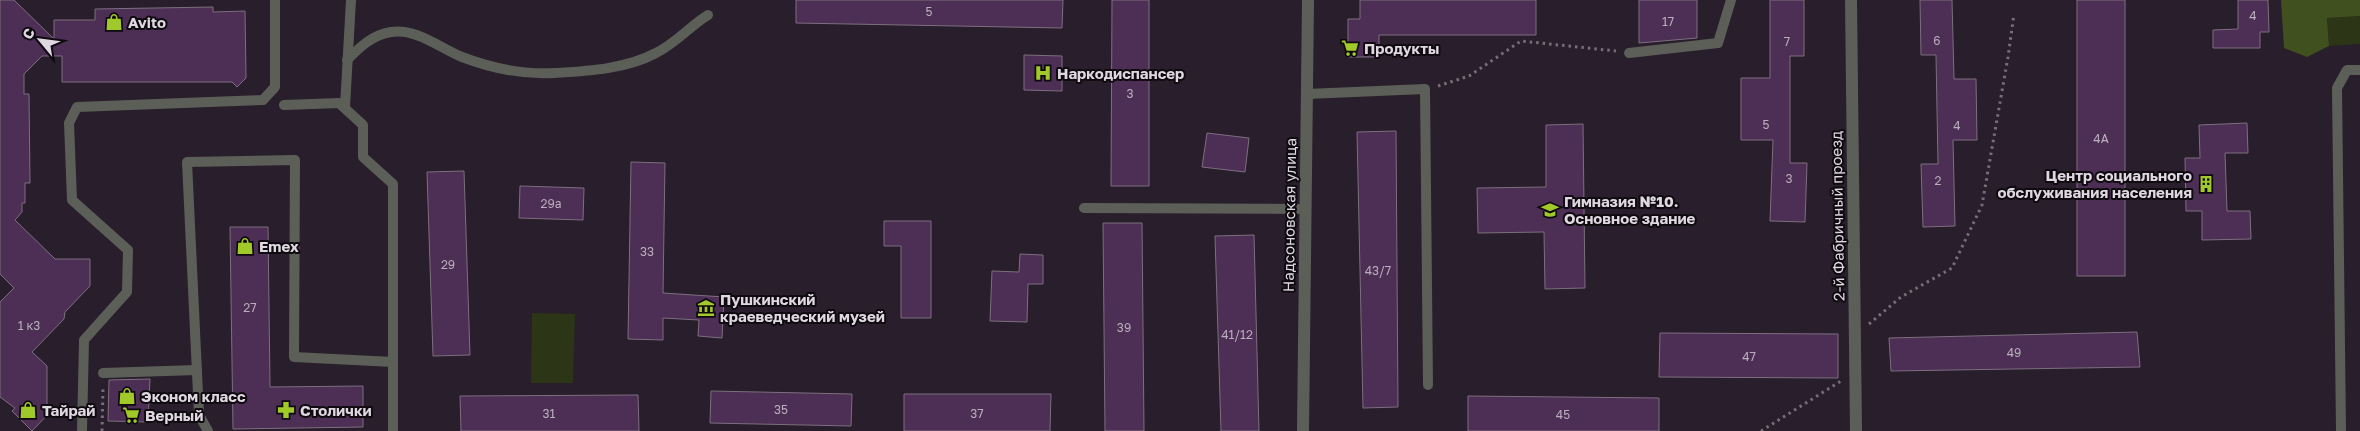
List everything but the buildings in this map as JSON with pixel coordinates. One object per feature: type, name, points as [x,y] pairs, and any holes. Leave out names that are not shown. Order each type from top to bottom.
[{"type":"street","name":"Надсоновская улица","points":[[1303,431],[1308,0]]},
{"type":"street","name":"2-й Фабричный проезд","points":[[1851,0],[1856,431]]},
{"type":"lane","points":[[82,430],[84,340],[127,292],[128,250],[72,200],[68,123],[77,107],[263,100],[275,87],[275,0]]},
{"type":"lane","points":[[345,107],[351,0]]},
{"type":"lane","points":[[1629,53],[1718,43],[1731,0]]},
{"type":"lane","points":[[347,60],[367,40],[391,32],[409,32],[462,57],[503,70],[554,73],[627,65],[657,53],[708,15]]},
{"type":"lane","points":[[2341,431],[2337,88],[2347,70],[2360,70]]},
{"type":"lane","points":[[1307,94],[1425,90],[1428,385]]},
{"type":"lane","points":[[284,105],[339,103],[345,107],[363,124],[363,157],[392,184],[393,431]]},
{"type":"lane","points":[[208,431],[200,415],[187,162],[295,160],[294,357],[393,362]]},
{"type":"lane","points":[[1084,208],[1306,209]]},
{"type":"lane","points":[[103,373],[197,370]]},
{"type":"path","points":[[1855,336],[1901,297],[1952,268],[1982,206],[2014,14]]},
{"type":"path","points":[[1425,90],[1469,76],[1521,41],[1629,53]]},
{"type":"path","points":[[1761,431],[1840,382],[1855,354]]},
{"type":"path","points":[[102,431],[103,373]]},
{"type":"green space","points":[[2281,0],[2360,0],[2360,16],[2327,18],[2329,46],[2307,57],[2284,48]]},
{"type":"green space","points":[[2360,16],[2360,44],[2329,46],[2327,18]]},
{"type":"green space","points":[[532,313],[575,314],[573,383],[531,383]]},
{"type":"place","name":"Avito","points":[[114,22]]},
{"type":"place","name":"Продукты","points":[[1350,48]]},
{"type":"place","name":"Наркодиспансер","points":[[1043,73]]},
{"type":"place","name":"Центр социального обслуживания населения","points":[[2206,184]]},
{"type":"place","name":"Гимназия №10. Основное здание","points":[[1550,210]]},
{"type":"place","name":"Emex","points":[[245,246]]},
{"type":"place","name":"Пушкинский краеведческий музей","points":[[706,308]]},
{"type":"place","name":"Эконом класс","points":[[127,396]]},
{"type":"place","name":"Тайрай","points":[[28,410]]},
{"type":"place","name":"Столички","points":[[286,410]]},
{"type":"place","name":"Верный","points":[[131,415]]}]
